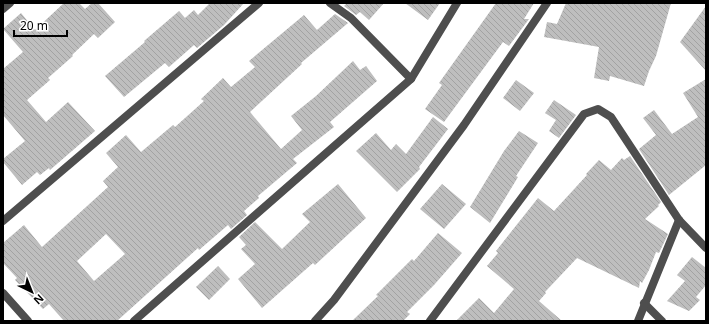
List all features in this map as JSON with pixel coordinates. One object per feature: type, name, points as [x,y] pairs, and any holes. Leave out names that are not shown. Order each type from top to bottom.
[{"type":"street","points":[[3,9],[10,3]]},
{"type":"street","points":[[3,222],[259,3]]},
{"type":"street","points":[[330,3],[351,18],[411,79]]},
{"type":"street","points":[[134,321],[411,79],[457,3]]},
{"type":"street","points":[[315,321],[334,300],[464,125],[547,3]]},
{"type":"street","points":[[430,321],[584,114],[598,109],[611,117],[679,220],[706,248]]},
{"type":"street","points":[[638,321],[644,303],[679,220]]},
{"type":"street","points":[[3,293],[28,321]]},
{"type":"street","points":[[644,303],[662,321]]},
{"type":"building","points":[[64,3],[79,3],[85,9],[92,3],[98,3],[115,22],[98,38],[94,34],[72,55],[73,56],[48,78],[50,80],[27,100],[46,122],[68,102],[95,131],[50,170],[49,168],[40,175],[37,172],[22,185],[3,162],[3,159],[25,141],[3,115],[3,69],[23,52],[3,29],[21,13],[35,30]]},
{"type":"building","points":[[210,3],[244,3],[224,25],[197,48],[194,45],[169,67],[165,63],[124,97],[105,76],[179,11],[185,18],[194,10],[198,15]]},
{"type":"building","points":[[347,3],[384,3],[369,20],[360,12],[356,15],[344,6]]},
{"type":"building","points":[[405,3],[440,3],[428,20]]},
{"type":"building","points":[[496,3],[534,3],[524,19],[529,19],[509,46],[503,42],[444,122],[425,109],[442,85],[439,83]]},
{"type":"building","points":[[566,3],[671,3],[656,56],[644,86],[610,76],[609,81],[594,78],[599,47],[544,37],[547,22],[557,24]]},
{"type":"building","points":[[706,6],[706,71],[680,42]]},
{"type":"building","points":[[335,14],[348,23],[301,63],[302,64],[250,112],[281,149],[302,130],[291,116],[316,96],[353,61],[360,70],[366,66],[377,81],[330,122],[334,127],[293,159],[297,163],[258,196],[259,198],[244,211],[247,215],[231,229],[228,225],[199,250],[198,248],[117,321],[64,321],[49,304],[43,309],[15,280],[17,278],[3,263],[3,243],[24,225],[42,247],[108,187],[103,181],[118,167],[106,153],[126,135],[141,152],[173,125],[175,127],[204,101],[201,99],[223,78],[231,87],[255,67],[249,61],[304,15],[317,30]],"holes":[[[106,234],[125,254],[94,281],[77,261]]]},
{"type":"building","points":[[706,79],[706,165],[669,195],[639,149],[656,135],[643,118],[654,110],[672,134],[698,117],[683,93]]},
{"type":"building","points":[[516,80],[534,93],[520,111],[503,98]]},
{"type":"building","points":[[554,100],[576,115],[559,138],[549,131],[556,120],[545,113]]},
{"type":"building","points":[[433,117],[448,129],[419,167],[420,169],[397,192],[356,151],[376,133],[391,150],[396,144],[406,154]]},
{"type":"building","points":[[519,131],[538,143],[516,176],[518,177],[490,223],[470,207],[504,151]]},
{"type":"building","points":[[630,156],[661,202],[658,205],[659,206],[645,219],[668,234],[659,253],[656,252],[642,283],[640,281],[639,288],[577,258],[545,292],[546,293],[539,301],[562,321],[456,321],[479,298],[494,313],[514,289],[487,266],[498,253],[496,251],[538,198],[554,211],[599,160],[611,170],[622,158],[624,160]]},
{"type":"building","points":[[338,184],[366,218],[315,265],[313,263],[262,308],[238,279],[255,264],[241,249],[246,245],[239,237],[255,222],[282,249],[310,222],[302,214]]},
{"type":"building","points":[[442,184],[466,204],[444,229],[420,209]]},
{"type":"building","points":[[438,233],[462,253],[434,285],[407,312],[410,314],[403,321],[352,321],[378,296],[376,295],[412,259],[414,261]]},
{"type":"building","points":[[692,257],[706,268],[706,285],[696,297],[700,300],[689,311],[667,301],[685,281],[677,275]]},
{"type":"building","points":[[218,266],[230,279],[209,300],[196,287]]}]
